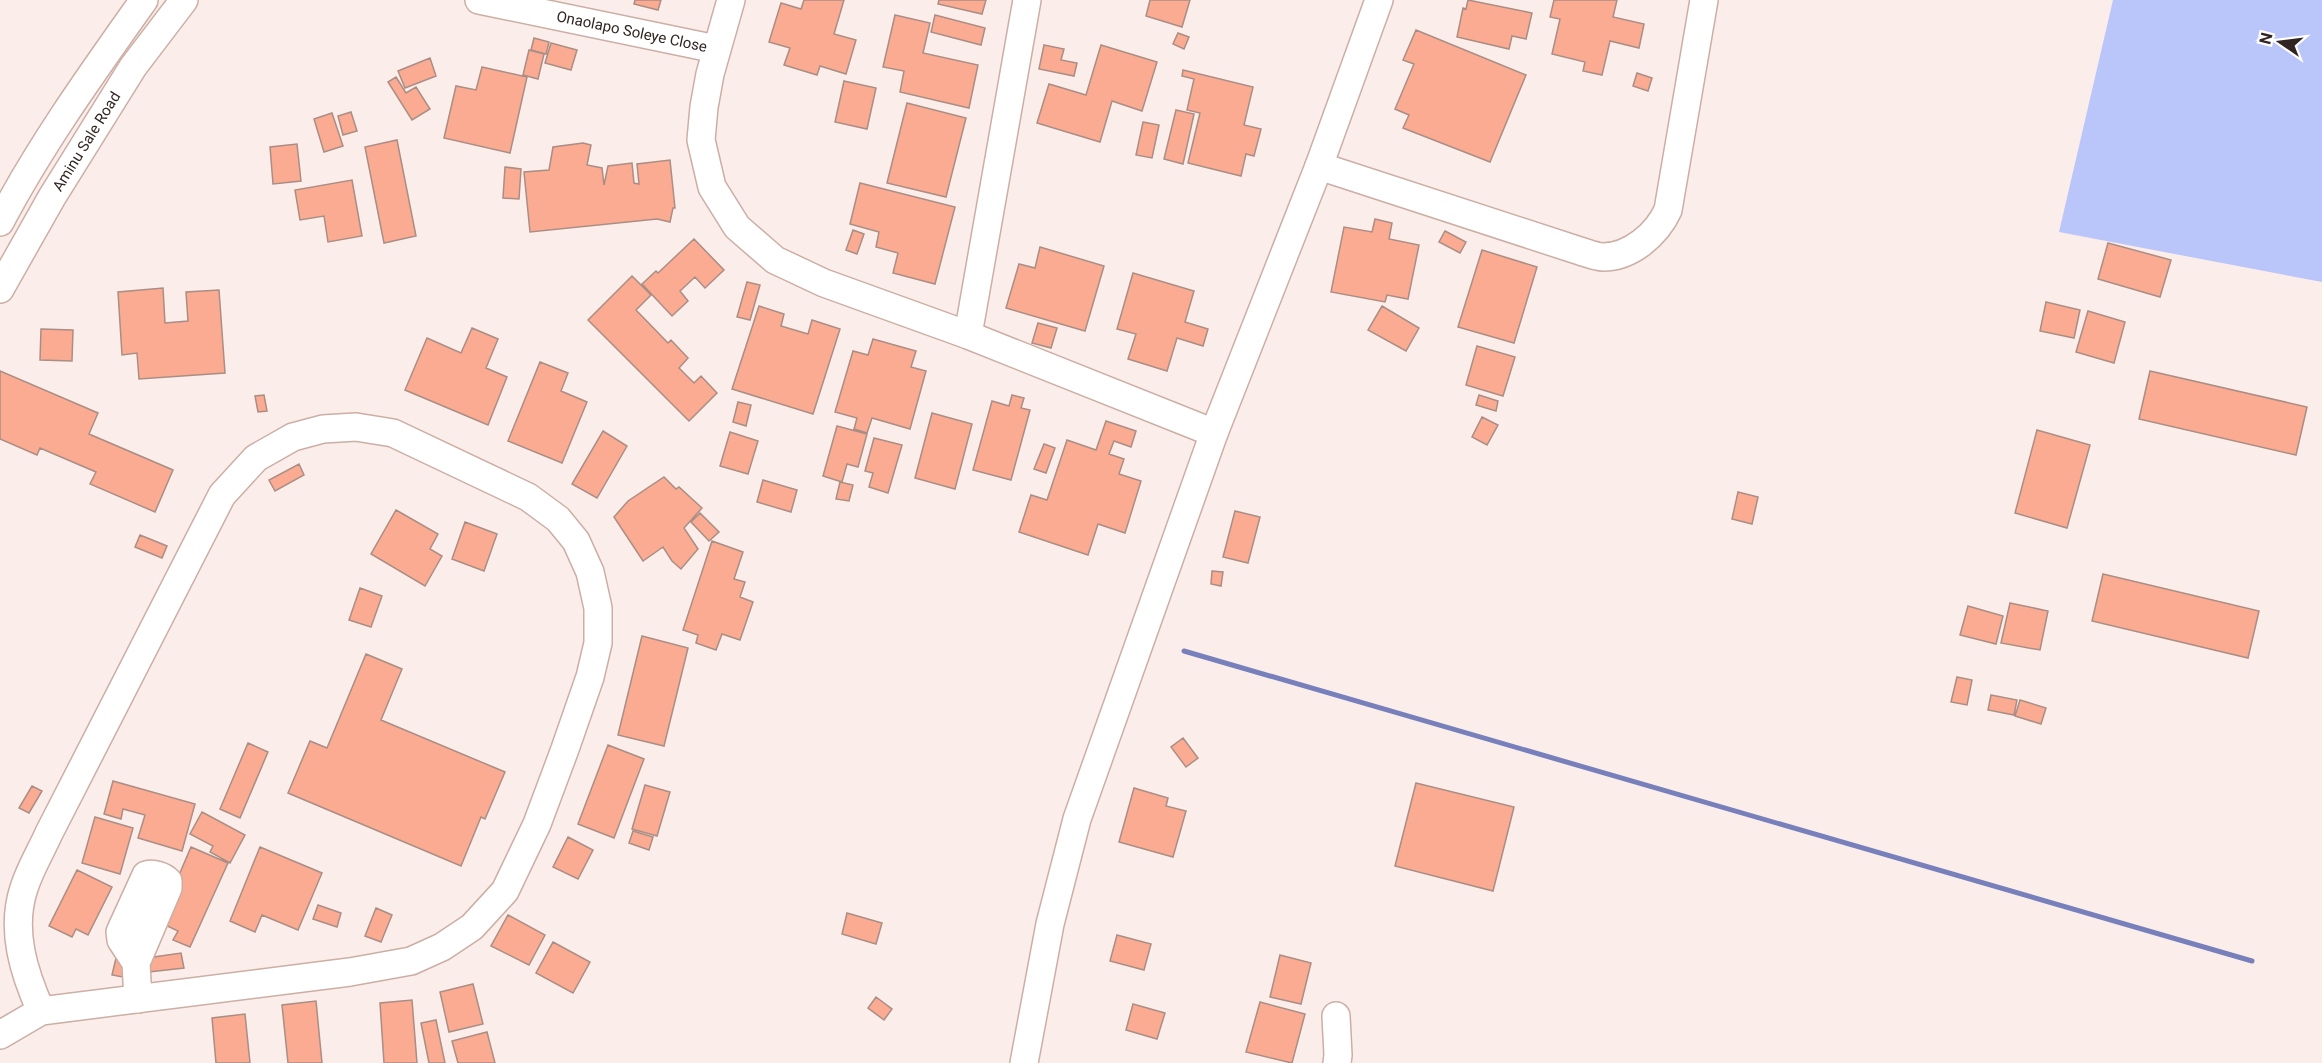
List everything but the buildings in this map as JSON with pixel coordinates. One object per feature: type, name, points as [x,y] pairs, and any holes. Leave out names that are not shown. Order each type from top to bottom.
[{"type":"street","points":[[0,222],[19,186],[88,80],[144,0]]},
{"type":"street","name":"Aminu Sale Road","points":[[0,289],[52,196],[127,77],[184,0]]},
{"type":"street","name":"Onaolapo Soleye Close","points":[[479,0],[716,49]]},
{"type":"street","points":[[731,0],[716,49],[704,107],[701,140],[712,188],[737,228],[775,260],[824,283],[968,335],[1214,433]]},
{"type":"street","points":[[968,335],[1028,0]]},
{"type":"street","points":[[1024,1063],[1050,924],[1077,819],[1214,433],[1319,166],[1379,0]]},
{"type":"street","points":[[1319,166],[1602,257],[1639,245],[1661,225],[1668,210],[1704,0]]},
{"type":"street","points":[[0,1035],[41,1011],[350,972],[411,961],[442,947],[472,927],[505,891],[537,824],[586,687],[598,643],[598,608],[590,572],[576,541],[558,519],[528,497],[393,433],[356,427],[323,429],[293,437],[256,458],[222,495],[24,887],[19,909],[18,931],[27,981],[41,1011]]},
{"type":"street","points":[[136,963],[138,999]]},
{"type":"street","points":[[1336,1016],[1338,1055],[1336,1063]]},
{"type":"shaded area","points":[[2113,0],[2322,0],[2322,282],[2059,232]]},
{"type":"waterway","points":[[1184,651],[2252,961]]}]
